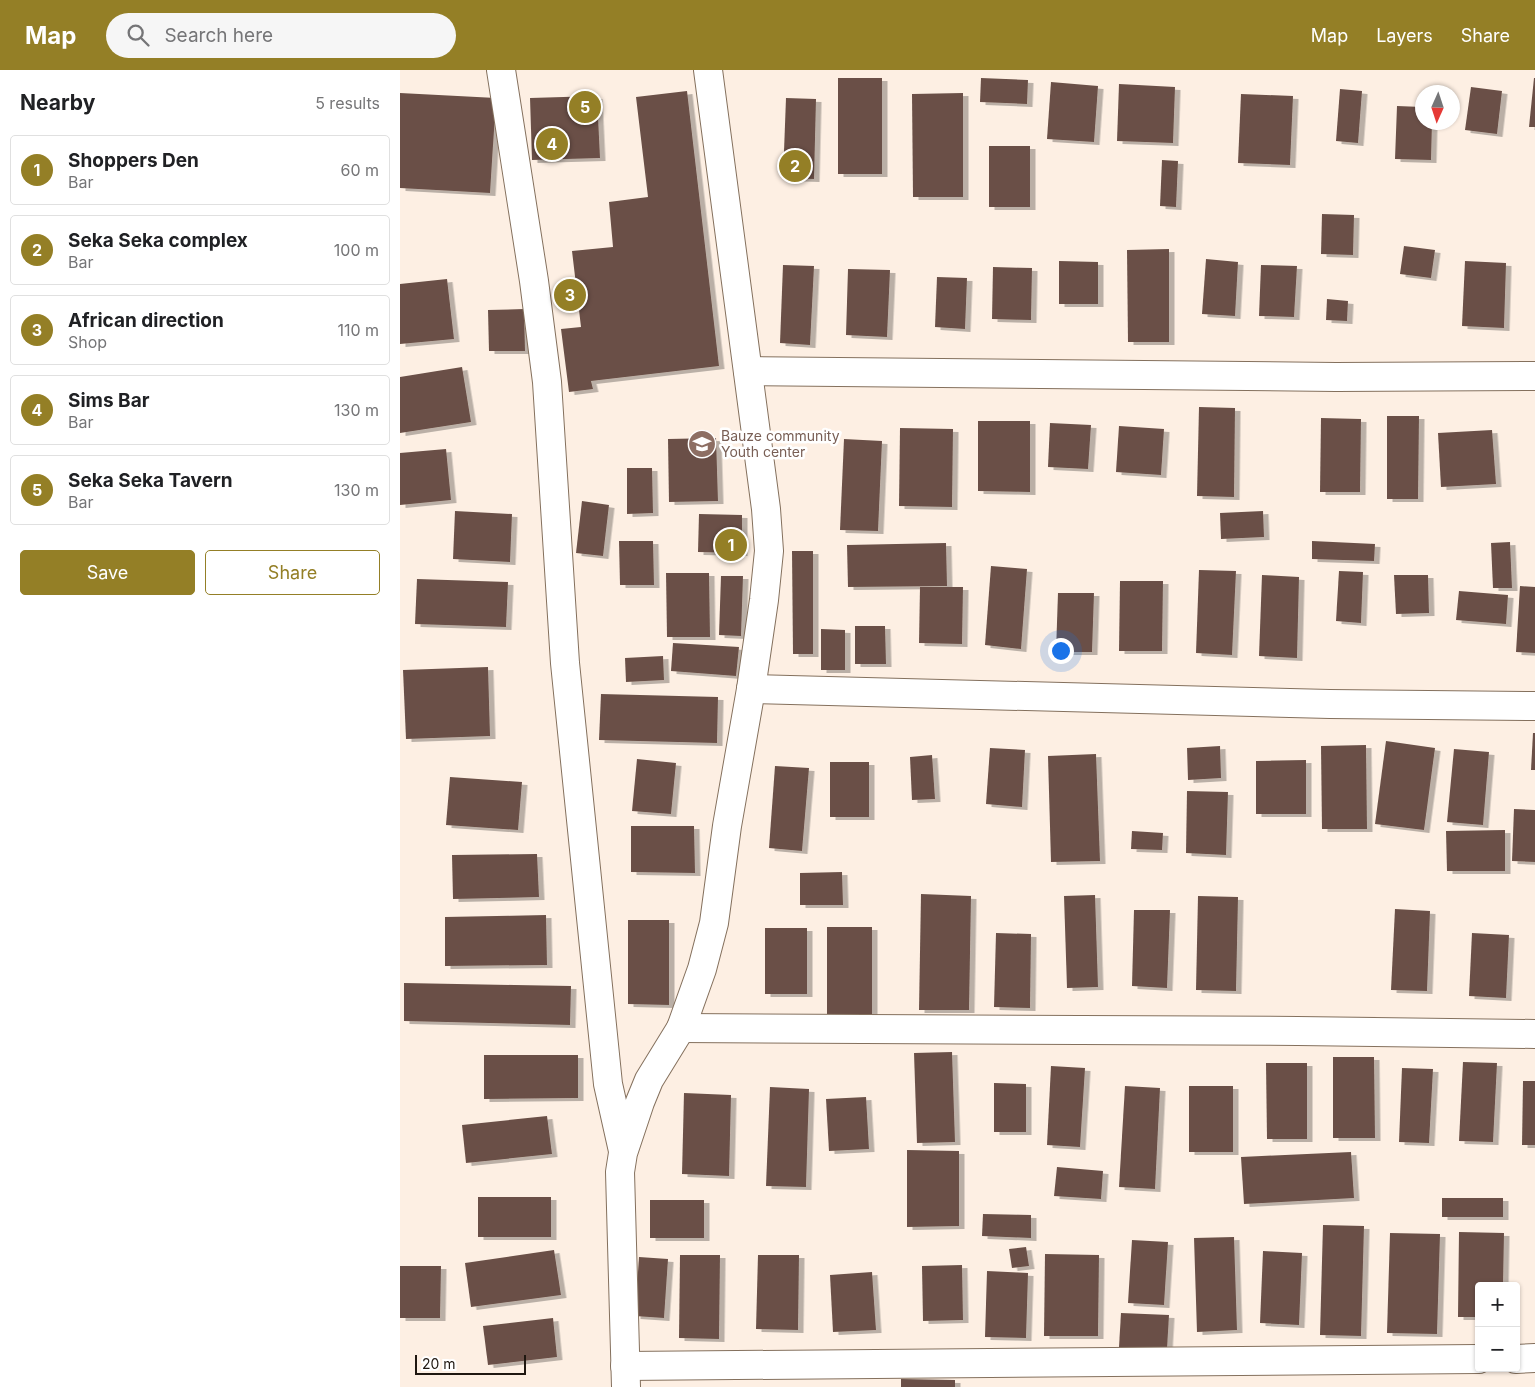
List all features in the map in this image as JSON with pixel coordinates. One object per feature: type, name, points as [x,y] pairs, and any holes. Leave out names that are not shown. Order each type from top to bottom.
[{"type":"street","points":[[501,70],[534,281],[547,382],[565,663],[608,1084],[623,1153]]},
{"type":"street","points":[[708,70],[766,509],[769,550],[764,600],[727,826],[714,923],[702,969],[681,1028],[649,1080],[623,1153],[620,1172],[625,1376],[1475,1359]]},
{"type":"street","points":[[748,371],[1336,377],[1535,376]]},
{"type":"street","points":[[751,688],[1330,704],[1535,706]]},
{"type":"street","points":[[681,1028],[1535,1034]]},
{"type":"street","points":[[1520,1358],[1535,1358]]},
{"type":"building","points":[[838,78],[882,78],[882,174],[838,174]]},
{"type":"building","points":[[981,78],[1028,80],[1027,104],[980,102]]},
{"type":"building","points":[[1534,78],[1535,127],[1529,127]]},
{"type":"building","points":[[1051,82],[1098,86],[1094,142],[1047,139]]},
{"type":"building","points":[[1119,84],[1175,87],[1173,143],[1117,141]]},
{"type":"building","points":[[1471,87],[1502,91],[1497,134],[1465,130]]},
{"type":"building","points":[[1340,89],[1362,91],[1358,143],[1336,141]]},
{"type":"building","points":[[687,91],[719,366],[591,381],[593,389],[569,392],[561,329],[581,327],[572,251],[613,247],[609,202],[648,197],[636,97]]},
{"type":"building","points":[[400,93],[496,98],[490,193],[400,188]]},
{"type":"building","points":[[963,93],[963,197],[913,197],[912,94]]},
{"type":"building","points":[[1241,94],[1293,96],[1290,165],[1238,163]]},
{"type":"building","points":[[597,96],[600,158],[532,160],[530,98]]},
{"type":"building","points":[[786,98],[816,99],[814,179],[783,178]]},
{"type":"building","points":[[1397,106],[1415,107],[1415,130],[1432,130],[1431,160],[1395,159]]},
{"type":"building","points":[[989,146],[1030,146],[1030,207],[989,207]]},
{"type":"building","points":[[1162,160],[1178,161],[1176,207],[1160,206]]},
{"type":"building","points":[[1322,214],[1354,215],[1353,255],[1321,254]]},
{"type":"building","points":[[1404,246],[1435,250],[1431,278],[1400,274]]},
{"type":"building","points":[[1169,249],[1169,342],[1128,342],[1127,250]]},
{"type":"building","points":[[1206,259],[1238,262],[1235,316],[1202,314]]},
{"type":"building","points":[[1059,261],[1098,262],[1098,304],[1059,304]]},
{"type":"building","points":[[1465,261],[1506,263],[1504,328],[1462,326]]},
{"type":"building","points":[[783,265],[814,266],[810,345],[780,343]]},
{"type":"building","points":[[1261,265],[1297,266],[1294,317],[1259,316]]},
{"type":"building","points":[[993,267],[1032,268],[1031,320],[992,319]]},
{"type":"building","points":[[848,269],[890,270],[887,337],[846,335]]},
{"type":"building","points":[[937,277],[967,278],[965,329],[935,327]]},
{"type":"building","points":[[447,279],[454,339],[400,344],[400,284]]},
{"type":"building","points":[[1327,299],[1348,301],[1347,321],[1326,320]]},
{"type":"building","points":[[524,309],[525,351],[489,351],[488,310]]},
{"type":"building","points":[[462,367],[471,422],[400,433],[400,377]]},
{"type":"building","points":[[1199,407],[1235,408],[1234,497],[1197,496]]},
{"type":"building","points":[[1387,416],[1419,416],[1418,499],[1387,499]]},
{"type":"building","points":[[1321,418],[1361,419],[1360,492],[1320,492]]},
{"type":"building","points":[[978,421],[1030,421],[1030,492],[978,491]]},
{"type":"building","points":[[1050,423],[1091,425],[1088,469],[1048,467]]},
{"type":"building","points":[[1119,426],[1164,429],[1161,475],[1116,472]]},
{"type":"building","points":[[900,428],[953,429],[952,507],[899,506]]},
{"type":"building","points":[[1492,430],[1496,484],[1441,487],[1438,433]]},
{"type":"building","points":[[716,438],[718,501],[669,502],[668,439]]},
{"type":"building","points":[[844,439],[882,441],[878,531],[840,530]]},
{"type":"building","points":[[446,449],[451,500],[400,505],[400,453]]},
{"type":"building","points":[[627,468],[652,468],[653,513],[627,514]]},
{"type":"building","points":[[582,501],[609,505],[603,556],[576,553]]},
{"type":"building","points":[[455,511],[512,514],[510,562],[453,559]]},
{"type":"building","points":[[1263,511],[1264,537],[1221,539],[1220,513]]},
{"type":"building","points":[[699,514],[742,515],[742,553],[698,552]]},
{"type":"building","points":[[619,541],[653,541],[654,585],[620,585]]},
{"type":"building","points":[[1312,541],[1375,544],[1374,561],[1312,559]]},
{"type":"building","points":[[1510,542],[1512,588],[1493,588],[1491,543]]},
{"type":"building","points":[[946,543],[947,586],[848,587],[847,545]]},
{"type":"building","points":[[792,551],[813,551],[813,654],[793,654]]},
{"type":"building","points":[[991,566],[1027,569],[1021,649],[985,645]]},
{"type":"building","points":[[1199,570],[1236,571],[1232,655],[1196,653]]},
{"type":"building","points":[[1339,571],[1363,572],[1361,623],[1336,621]]},
{"type":"building","points":[[666,573],[709,573],[710,637],[667,637]]},
{"type":"building","points":[[1262,575],[1299,577],[1297,658],[1259,656]]},
{"type":"building","points":[[1394,575],[1428,575],[1429,613],[1396,614]]},
{"type":"building","points":[[721,576],[743,576],[741,636],[719,635]]},
{"type":"building","points":[[417,579],[508,582],[506,627],[415,624]]},
{"type":"building","points":[[1120,581],[1163,581],[1162,651],[1119,651]]},
{"type":"building","points":[[1520,586],[1535,587],[1535,653],[1516,652]]},
{"type":"building","points":[[920,587],[963,587],[962,644],[919,643]]},
{"type":"building","points":[[1459,591],[1508,595],[1506,624],[1456,620]]},
{"type":"building","points":[[1058,593],[1094,593],[1092,652],[1056,652]]},
{"type":"building","points":[[855,626],[885,626],[886,664],[855,664]]},
{"type":"building","points":[[821,629],[845,630],[845,670],[821,670]]},
{"type":"building","points":[[673,643],[739,647],[736,676],[671,671]]},
{"type":"building","points":[[663,656],[664,680],[626,682],[625,658]]},
{"type":"building","points":[[488,667],[490,736],[406,739],[403,670]]},
{"type":"building","points":[[601,694],[718,697],[717,743],[599,740]]},
{"type":"building","points":[[1533,733],[1535,733],[1535,770],[1531,770]]},
{"type":"building","points":[[1386,741],[1435,748],[1424,830],[1375,824]]},
{"type":"building","points":[[1366,745],[1367,829],[1322,829],[1321,746]]},
{"type":"building","points":[[1220,746],[1221,778],[1188,780],[1187,748]]},
{"type":"building","points":[[990,748],[1025,750],[1022,807],[986,804]]},
{"type":"building","points":[[1454,749],[1489,752],[1483,825],[1447,822]]},
{"type":"building","points":[[1096,754],[1100,861],[1051,862],[1048,756]]},
{"type":"building","points":[[932,755],[935,799],[912,800],[910,757]]},
{"type":"building","points":[[637,759],[676,763],[671,814],[632,811]]},
{"type":"building","points":[[1306,760],[1306,814],[1256,814],[1256,761]]},
{"type":"building","points":[[830,762],[869,762],[869,817],[830,817]]},
{"type":"building","points":[[775,766],[809,768],[802,851],[769,848]]},
{"type":"building","points":[[450,777],[522,782],[518,830],[446,825]]},
{"type":"building","points":[[1187,791],[1228,792],[1226,855],[1186,853]]},
{"type":"building","points":[[1514,809],[1535,810],[1535,862],[1512,861]]},
{"type":"building","points":[[631,826],[694,826],[695,873],[631,872]]},
{"type":"building","points":[[1505,830],[1505,871],[1447,871],[1446,831]]},
{"type":"building","points":[[1132,831],[1163,833],[1162,850],[1131,849]]},
{"type":"building","points":[[537,854],[539,897],[453,899],[452,855]]},
{"type":"building","points":[[842,872],[843,905],[800,905],[800,873]]},
{"type":"building","points":[[921,894],[971,896],[969,1010],[919,1010]]},
{"type":"building","points":[[1095,895],[1098,987],[1067,988],[1064,896]]},
{"type":"building","points":[[1198,896],[1238,897],[1236,991],[1196,990]]},
{"type":"building","points":[[1395,909],[1430,911],[1427,991],[1391,990]]},
{"type":"building","points":[[1134,910],[1170,910],[1167,988],[1132,986]]},
{"type":"building","points":[[546,915],[547,965],[445,966],[445,917]]},
{"type":"building","points":[[628,920],[669,920],[669,1005],[628,1004]]},
{"type":"building","points":[[827,927],[872,927],[872,1014],[827,1014]]},
{"type":"building","points":[[765,928],[807,928],[807,994],[765,994]]},
{"type":"building","points":[[996,933],[1031,934],[1030,1008],[994,1007]]},
{"type":"building","points":[[1472,933],[1509,935],[1506,998],[1469,996]]},
{"type":"building","points":[[404,983],[571,986],[570,1025],[404,1021]]},
{"type":"building","points":[[952,1052],[955,1142],[917,1143],[914,1053]]},
{"type":"building","points":[[484,1055],[578,1055],[578,1098],[484,1099]]},
{"type":"building","points":[[1333,1057],[1374,1057],[1375,1138],[1333,1138]]},
{"type":"building","points":[[1463,1062],[1497,1063],[1493,1142],[1459,1141]]},
{"type":"building","points":[[1266,1063],[1307,1063],[1307,1139],[1267,1139]]},
{"type":"building","points":[[1051,1066],[1085,1068],[1080,1147],[1047,1145]]},
{"type":"building","points":[[1402,1068],[1433,1069],[1429,1143],[1399,1142]]},
{"type":"building","points":[[1523,1081],[1535,1081],[1535,1145],[1522,1145]]},
{"type":"building","points":[[994,1083],[1026,1084],[1026,1132],[994,1132]]},
{"type":"building","points":[[1125,1086],[1160,1088],[1155,1189],[1119,1187]]},
{"type":"building","points":[[1189,1086],[1233,1086],[1233,1152],[1189,1152]]},
{"type":"building","points":[[770,1087],[809,1089],[806,1187],[766,1186]]},
{"type":"building","points":[[684,1093],[731,1095],[729,1176],[682,1174]]},
{"type":"building","points":[[866,1097],[869,1149],[829,1151],[826,1099]]},
{"type":"building","points":[[547,1116],[552,1154],[466,1163],[462,1125]]},
{"type":"building","points":[[907,1150],[959,1151],[959,1226],[907,1227]]},
{"type":"building","points":[[1351,1152],[1354,1198],[1244,1204],[1241,1157]]},
{"type":"building","points":[[1057,1167],[1103,1171],[1101,1199],[1054,1196]]},
{"type":"building","points":[[478,1197],[551,1197],[551,1237],[478,1237]]},
{"type":"building","points":[[1442,1198],[1503,1198],[1503,1217],[1442,1217]]},
{"type":"building","points":[[650,1200],[704,1200],[704,1238],[650,1238]]},
{"type":"building","points":[[983,1214],[1031,1215],[1031,1238],[982,1236]]},
{"type":"building","points":[[1323,1225],[1364,1226],[1361,1336],[1320,1335]]},
{"type":"building","points":[[1459,1232],[1504,1233],[1503,1282],[1475,1282],[1475,1317],[1458,1317]]},
{"type":"building","points":[[1390,1233],[1440,1234],[1437,1334],[1387,1333]]},
{"type":"building","points":[[1234,1237],[1237,1330],[1197,1332],[1194,1238]]},
{"type":"building","points":[[1132,1240],[1168,1242],[1164,1305],[1128,1303]]},
{"type":"building","points":[[1026,1247],[1029,1266],[1012,1268],[1009,1249]]},
{"type":"building","points":[[554,1250],[561,1295],[471,1307],[465,1263]]},
{"type":"building","points":[[1263,1251],[1302,1253],[1299,1325],[1260,1323]]},
{"type":"building","points":[[1045,1254],[1099,1255],[1098,1336],[1044,1336]]},
{"type":"building","points":[[680,1255],[720,1255],[719,1339],[679,1338]]},
{"type":"building","points":[[758,1255],[799,1255],[798,1330],[756,1329]]},
{"type":"building","points":[[639,1257],[668,1259],[664,1318],[635,1316]]},
{"type":"building","points":[[962,1265],[963,1320],[923,1321],[922,1266]]},
{"type":"building","points":[[400,1266],[441,1266],[440,1318],[400,1318]]},
{"type":"building","points":[[987,1271],[1028,1273],[1026,1338],[985,1337]]},
{"type":"building","points":[[872,1272],[876,1330],[833,1332],[830,1275]]},
{"type":"building","points":[[1121,1313],[1169,1315],[1167,1349],[1119,1347]]},
{"type":"building","points":[[553,1318],[557,1357],[488,1365],[483,1326]]},
{"type":"building","points":[[901,1379],[955,1380],[955,1387],[901,1387]]},
{"type":"place","name":"Seka Seka Tavern","points":[[585,107]]},
{"type":"place","name":"Sims Bar","points":[[552,144]]},
{"type":"place","name":"Seka Seka complex","points":[[795,166]]},
{"type":"place","name":"African direction","points":[[570,295]]},
{"type":"place","name":"Bauze community Youth center","points":[[702,444]]},
{"type":"place","name":"Shoppers Den","points":[[731,545]]}]
